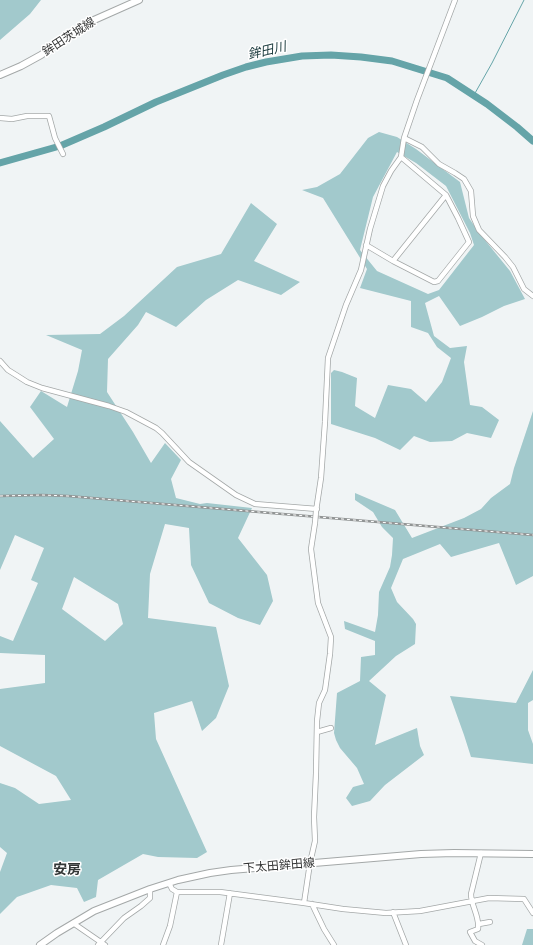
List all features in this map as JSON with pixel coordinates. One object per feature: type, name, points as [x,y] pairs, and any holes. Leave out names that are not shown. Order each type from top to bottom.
[{"type":"main road","name":"鉾田茨城線","points":[[0,75],[22,66],[42,55],[82,26],[139,0]]},
{"type":"main road","name":"下太田鉾田線","points":[[40,945],[94,911],[150,889],[210,873],[421,854],[533,854]]},
{"type":"street","points":[[304,902],[315,841],[314,817],[317,721],[320,703],[325,690],[330,654],[330,637],[318,604],[311,549],[322,471],[328,358],[346,305],[361,270],[366,245],[383,186],[401,157],[404,138],[454,0]]},
{"type":"street","points":[[0,118],[12,119],[27,116],[49,116],[54,138],[63,154]]},
{"type":"street","points":[[404,138],[422,147],[439,164],[464,180],[471,191],[473,216],[479,230],[505,257],[513,267],[524,288],[533,296]]},
{"type":"street","points":[[366,245],[434,282],[438,281],[469,242],[446,195],[401,157]]},
{"type":"street","points":[[393,261],[446,195]]},
{"type":"street","points":[[0,361],[8,370],[27,382],[42,388],[126,412],[156,428],[189,462],[236,494],[255,504],[317,510]]},
{"type":"street","points":[[316,732],[331,728]]},
{"type":"street","points":[[481,853],[471,894],[471,901],[479,924],[478,929],[470,932],[475,941],[482,945]]},
{"type":"street","points":[[169,883],[172,889],[177,892],[230,893],[304,902],[367,912],[420,911],[489,898],[524,899],[533,913]]},
{"type":"street","points":[[99,944],[124,918],[150,898],[150,889]]},
{"type":"street","points":[[164,945],[170,926],[177,892]]},
{"type":"street","points":[[222,945],[230,893]]},
{"type":"street","points":[[312,904],[324,929],[334,945]]},
{"type":"street","points":[[393,912],[406,945]]},
{"type":"street","points":[[479,924],[490,922]]},
{"type":"street","points":[[73,923],[99,944],[105,945]]},
{"type":"shaded area","points":[[0,0],[41,0],[30,14],[0,40]]},
{"type":"shaded area","points":[[379,132],[397,137],[416,149],[460,182],[469,218],[510,271],[525,299],[504,306],[460,326],[439,296],[425,303],[434,336],[450,348],[467,346],[464,362],[470,405],[482,407],[499,420],[491,438],[467,433],[452,441],[430,442],[414,436],[400,450],[375,438],[331,424],[331,373],[334,370],[357,378],[355,406],[375,418],[388,385],[411,389],[426,402],[442,382],[451,358],[437,347],[428,333],[411,327],[411,301],[360,288],[367,269],[323,198],[302,190],[317,187],[340,174],[368,138]],"holes":[[[397,152],[416,163],[446,186],[470,233],[474,245],[439,290],[428,294],[377,271],[360,250],[373,197]]]},
{"type":"shaded area","points":[[251,203],[277,224],[254,261],[300,282],[281,295],[238,280],[206,300],[176,327],[146,312],[138,325],[108,359],[107,392],[151,463],[165,443],[181,460],[171,479],[176,498],[200,504],[207,503],[252,508],[238,538],[267,575],[273,601],[260,625],[238,618],[209,603],[191,565],[189,528],[165,524],[150,574],[148,618],[216,627],[229,686],[216,718],[202,731],[192,701],[154,713],[156,739],[207,852],[197,858],[158,857],[143,854],[98,880],[96,897],[84,902],[77,888],[51,885],[17,897],[0,914],[0,872],[7,853],[0,847],[0,783],[15,788],[39,804],[71,800],[56,776],[0,746],[0,689],[45,683],[45,655],[0,653],[0,636],[13,641],[38,583],[31,580],[44,548],[15,535],[0,570],[0,421],[33,458],[54,439],[30,407],[41,391],[67,407],[78,371],[82,350],[46,335],[100,334],[124,316],[177,267],[221,254]],"holes":[[[74,577],[118,604],[123,624],[105,641],[62,609]]]},
{"type":"shaded area","points":[[533,411],[533,576],[516,585],[499,543],[451,557],[440,544],[403,559],[391,588],[397,602],[416,624],[415,644],[396,656],[369,681],[386,695],[375,745],[417,728],[420,746],[424,755],[385,785],[370,801],[352,806],[346,798],[353,787],[364,784],[357,768],[340,748],[336,740],[334,733],[337,693],[360,681],[361,657],[375,655],[375,641],[345,629],[344,621],[375,632],[378,615],[379,592],[390,567],[393,538],[382,527],[373,512],[355,500],[355,493],[395,510],[412,538],[464,518],[481,509],[491,498],[510,484]]},
{"type":"shaded area","points":[[533,670],[533,700],[528,703],[528,730],[533,744],[533,764],[471,757],[450,696],[516,703]]},
{"type":"shaded area","points":[[527,929],[533,929],[533,945],[522,945]]},
{"type":"waterway","points":[[474,95],[524,0]]},
{"type":"waterway","name":"鉾田川","points":[[0,163],[60,146],[156,102],[223,75],[266,62],[302,56],[331,55],[392,61],[447,78],[487,104],[533,141]]},
{"type":"railway","points":[[0,496],[68,496],[533,535]]},
{"type":"district","name":"安房","points":[[67,870]]}]
